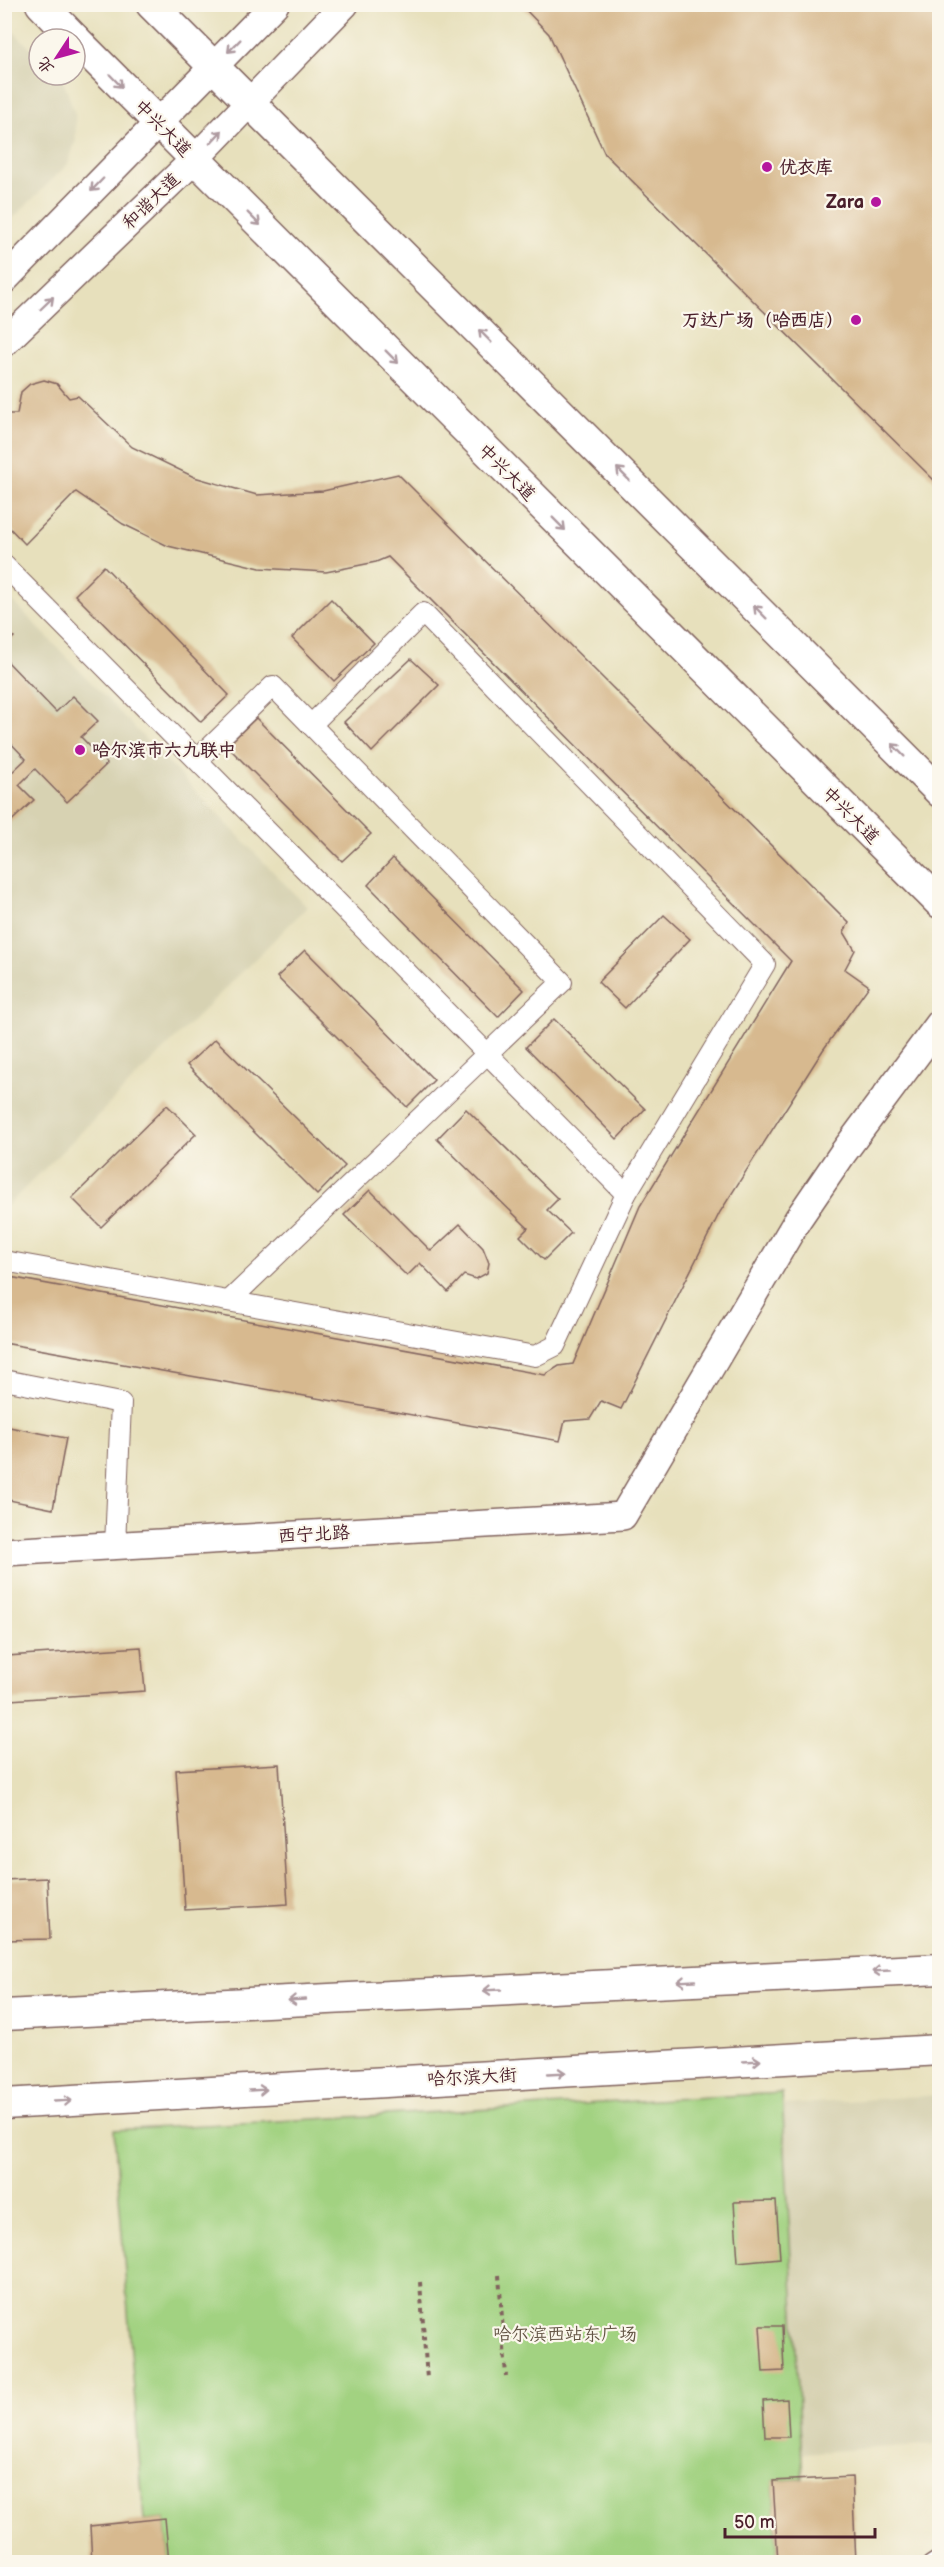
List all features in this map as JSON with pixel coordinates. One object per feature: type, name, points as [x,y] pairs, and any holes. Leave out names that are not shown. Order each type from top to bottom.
[{"type":"main road","name":"中兴大道","points":[[41,4],[63,27]]},
{"type":"main road","points":[[151,4],[939,792]]},
{"type":"main road","name":"中兴大道","points":[[87,51],[939,903]]},
{"type":"main road","points":[[4,2015],[939,1969]]},
{"type":"main road","name":"哈尔滨大街","points":[[4,2104],[939,2050]]},
{"type":"street","points":[[4,280],[275,4]]},
{"type":"street","name":"和谐大道","points":[[4,343],[194,160],[345,4]]},
{"type":"street","points":[[4,565],[626,1194]]},
{"type":"street","points":[[4,1262],[535,1356],[555,1346],[626,1194],[765,964],[423,613],[311,725]]},
{"type":"street","points":[[198,759],[273,686],[562,982],[229,1301]]},
{"type":"street","name":"西宁北路","points":[[4,1552],[622,1516],[798,1219],[843,1153],[939,1023]]},
{"type":"street","points":[[4,1380],[121,1403],[115,1546]]},
{"type":"lane","points":[[928,2562],[939,2554]]},
{"type":"path","points":[[499,2275],[506,2376]]},
{"type":"path","points":[[420,2282],[427,2379]]},
{"type":"shaded area","points":[[5,23],[27,45],[27,87],[65,87],[75,114],[76,140],[68,164],[5,226]]},
{"type":"shaded area","name":"哈尔滨市六九联中","points":[[5,593],[307,907],[5,1208]]},
{"type":"shaded area","points":[[939,2095],[939,2444],[801,2453],[783,2105]]},
{"type":"green space","name":"哈尔滨西站东广场","points":[[782,2093],[803,2479],[773,2481],[778,2562],[169,2562],[165,2518],[144,2520],[114,2130]]},
{"type":"building","name":"万达广场（哈西店）","points":[[520,4],[940,4],[940,486],[605,154],[549,34]]},
{"type":"building","points":[[44,380],[57,384],[69,398],[78,396],[132,447],[194,477],[257,495],[323,491],[398,474],[849,923],[844,932],[855,950],[845,969],[869,986],[823,1050],[720,1212],[621,1409],[601,1401],[590,1419],[565,1421],[560,1441],[4,1343],[4,1276],[545,1375],[559,1366],[573,1364],[640,1206],[791,961],[388,557],[376,562],[326,572],[260,568],[168,546],[123,524],[76,492],[25,544],[4,522],[4,414],[17,414],[21,392],[30,384]]},
{"type":"building","points":[[104,566],[229,695],[201,722],[75,595]]},
{"type":"building","points":[[331,599],[374,643],[334,681],[292,638]]},
{"type":"building","points":[[4,627],[14,637],[4,646]]},
{"type":"building","points":[[5,659],[56,712],[73,696],[98,721],[81,737],[107,764],[67,802],[35,769],[19,785],[34,800],[4,828],[4,770],[9,775],[26,759],[5,737]]},
{"type":"building","points":[[411,659],[439,685],[372,752],[344,722]]},
{"type":"building","points":[[256,718],[371,834],[342,861],[227,746]]},
{"type":"building","points":[[393,858],[524,990],[498,1017],[368,885]]},
{"type":"building","points":[[664,915],[690,939],[625,1008],[598,982]]},
{"type":"building","points":[[305,950],[434,1080],[407,1107],[277,977]]},
{"type":"building","points":[[554,1019],[645,1109],[617,1139],[526,1047]]},
{"type":"building","points":[[215,1039],[345,1166],[317,1195],[187,1065]]},
{"type":"building","points":[[167,1105],[196,1134],[101,1227],[72,1198]]},
{"type":"building","points":[[466,1109],[558,1199],[547,1210],[571,1233],[544,1260],[520,1236],[528,1228],[437,1139]]},
{"type":"building","points":[[370,1190],[431,1251],[460,1224],[483,1248],[489,1263],[487,1273],[476,1279],[464,1275],[448,1292],[420,1263],[407,1276],[344,1215]]},
{"type":"building","points":[[4,1426],[66,1438],[53,1509],[4,1499]]},
{"type":"building","points":[[141,1647],[145,1691],[10,1700],[7,1656]]},
{"type":"building","points":[[279,1764],[288,1904],[185,1910],[176,1770]]},
{"type":"building","points":[[47,1878],[50,1939],[4,1940],[4,1880]]},
{"type":"building","points":[[776,2201],[780,2258],[738,2262],[734,2202]]},
{"type":"building","points":[[760,2326],[782,2326],[784,2371],[763,2372]]},
{"type":"building","points":[[787,2399],[789,2437],[765,2437],[763,2401]]},
{"type":"building","points":[[852,2477],[856,2562],[778,2562],[773,2481]]},
{"type":"building","points":[[165,2518],[169,2562],[92,2562],[90,2526]]},
{"type":"place","name":"优衣库","points":[[767,167]]},
{"type":"place","name":"Zara","points":[[876,202]]},
{"type":"place","name":"万达广场（哈西店）","points":[[856,320]]},
{"type":"place","name":"哈尔滨市六九联中","points":[[80,750]]}]
